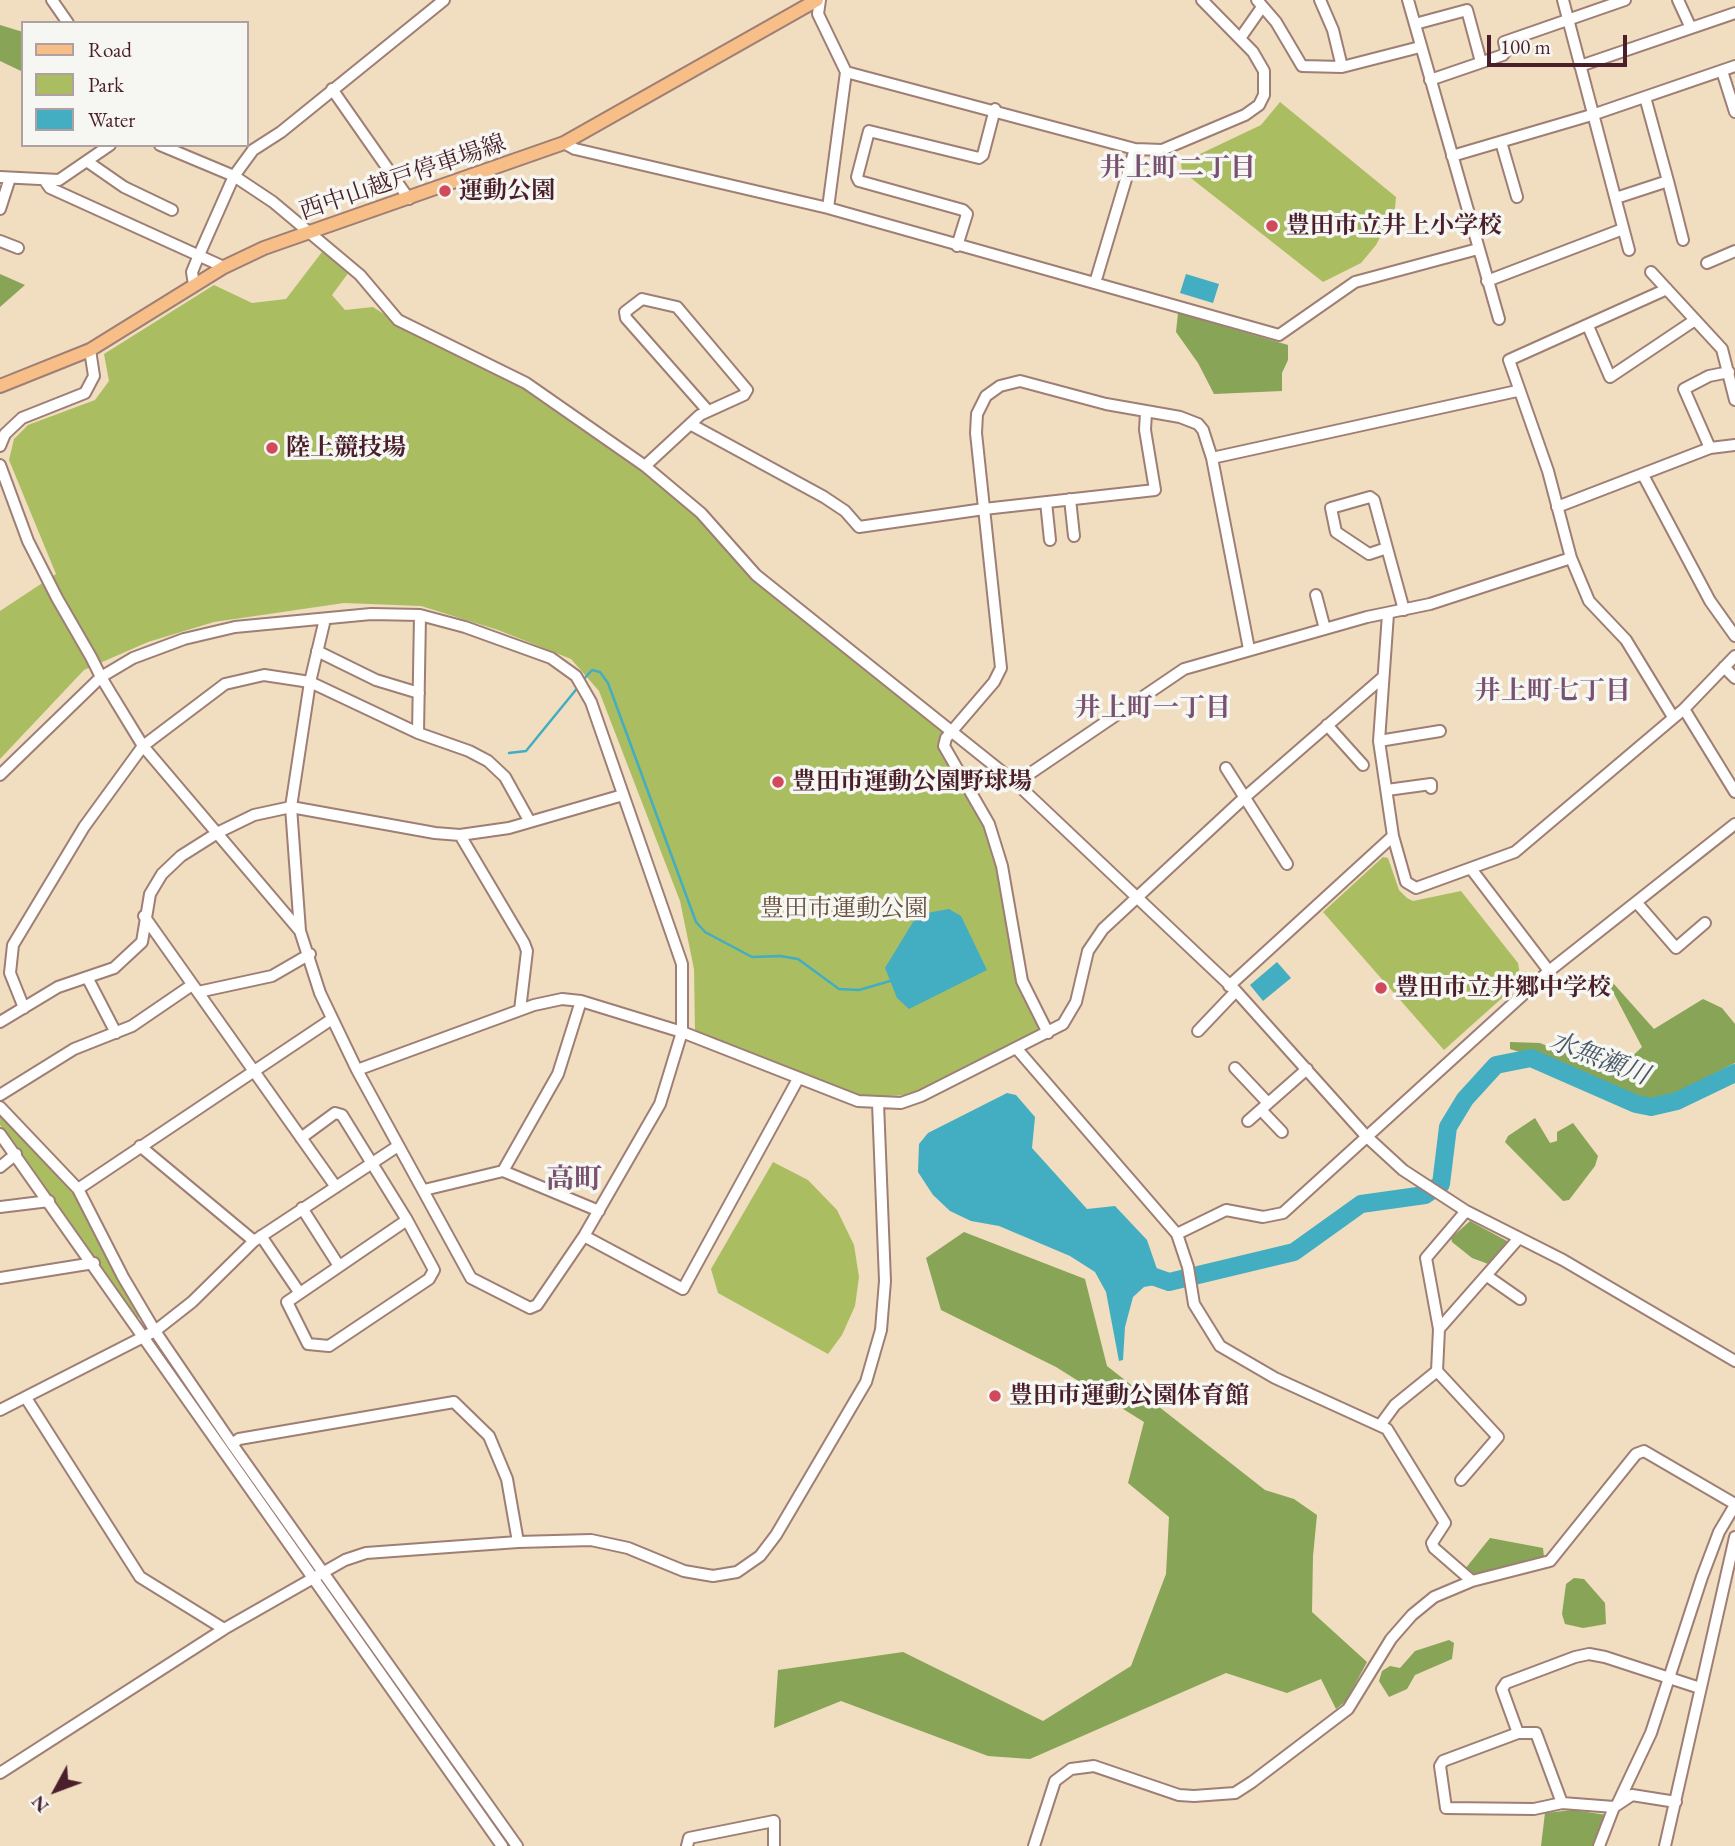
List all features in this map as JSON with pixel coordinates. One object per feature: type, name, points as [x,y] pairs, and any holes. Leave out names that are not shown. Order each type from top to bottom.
[{"type":"main road","name":"西中山越戸停車場線","points":[[0,386],[90,350],[224,267],[308,231],[564,143],[818,0]]},
{"type":"street","points":[[52,0],[67,21]]},
{"type":"street","points":[[194,285],[191,272],[234,176],[253,150],[281,132],[444,0]]},
{"type":"street","points":[[818,0],[818,14],[846,72],[828,208]]},
{"type":"street","points":[[846,72],[995,109],[1135,149],[1162,150],[1224,126],[1259,105],[1267,83],[1264,71],[1241,37],[1202,0]]},
{"type":"street","points":[[1320,0],[1337,44],[1342,67]]},
{"type":"street","points":[[1408,0],[1499,319]]},
{"type":"street","points":[[1563,0],[1629,250]]},
{"type":"street","points":[[1430,80],[1503,55],[1506,51],[1504,42],[1623,0]]},
{"type":"street","points":[[1678,0],[1690,26]]},
{"type":"street","points":[[1241,37],[1259,4],[1276,22],[1302,66],[1342,67],[1420,47]]},
{"type":"street","points":[[1415,24],[1467,10],[1481,62]]},
{"type":"street","points":[[1580,66],[1690,26],[1735,13]]},
{"type":"street","points":[[1452,156],[1595,114],[1735,66]]},
{"type":"street","points":[[1722,71],[1735,112]]},
{"type":"street","points":[[332,89],[409,198]]},
{"type":"street","points":[[1645,97],[1683,240]]},
{"type":"street","points":[[957,246],[967,214],[963,210],[859,181],[857,177],[869,131],[979,158],[983,155],[995,109]]},
{"type":"street","points":[[1501,142],[1517,197]]},
{"type":"street","points":[[564,143],[588,153],[828,208],[1279,335],[1354,282],[1478,249]]},
{"type":"street","points":[[0,209],[5,178],[46,181],[65,178],[108,147]]},
{"type":"street","points":[[165,147],[234,176],[273,202],[360,275],[398,320],[526,383],[645,466],[701,513],[756,575],[1016,783],[1232,989],[1366,1136],[1397,1165],[1466,1211],[1519,1238],[1735,1361]]},
{"type":"street","points":[[1095,283],[1135,149]]},
{"type":"street","points":[[89,162],[124,187],[172,210]]},
{"type":"street","points":[[46,181],[50,188],[224,267]]},
{"type":"street","points":[[1616,198],[1668,181]]},
{"type":"street","points":[[1487,281],[1623,229]]},
{"type":"street","points":[[0,241],[18,248]]},
{"type":"street","points":[[1707,262],[1735,251]]},
{"type":"street","points":[[1651,272],[1722,349],[1735,400]]},
{"type":"street","points":[[1667,289],[1509,360],[1517,391],[1548,471],[1571,558],[1592,607],[1626,640],[1672,717]]},
{"type":"street","points":[[645,466],[690,424],[708,411],[744,395],[747,390],[677,307],[642,299],[625,312],[626,318],[708,411]]},
{"type":"street","points":[[1588,326],[1611,377],[1695,320]]},
{"type":"street","points":[[0,446],[5,434],[22,418],[85,393],[94,376],[90,350]]},
{"type":"street","points":[[1710,448],[1684,389],[1709,376],[1729,372]]},
{"type":"street","points":[[1048,1033],[1022,981],[1002,866],[989,824],[944,746],[950,732],[994,681],[1001,668],[977,414],[982,402],[995,388],[1020,381],[1146,412],[1180,417],[1198,424],[1203,430],[1212,458],[1249,649]]},
{"type":"street","points":[[1212,458],[1517,391]]},
{"type":"street","points":[[690,424],[824,497],[845,511],[859,527],[984,509],[1154,490],[1145,430],[1146,412]]},
{"type":"street","points":[[1557,507],[1710,448],[1735,445]]},
{"type":"street","points":[[0,465],[28,541],[101,677],[143,746],[219,832],[300,931],[310,954],[320,993],[357,1070],[471,1278],[530,1308],[537,1306],[584,1236],[660,1104],[682,1032],[681,964],[591,702],[576,676],[551,658],[465,627],[420,615],[371,614],[235,627],[184,639],[134,658],[101,677],[0,775]]},
{"type":"street","points":[[1643,475],[1710,601],[1735,636]]},
{"type":"street","points":[[1387,548],[1369,554],[1336,532],[1334,505],[1370,497],[1374,500],[1404,610]]},
{"type":"street","points":[[1070,499],[1074,536]]},
{"type":"street","points":[[1046,502],[1050,540]]},
{"type":"street","points":[[1016,783],[1184,669],[1249,649],[1404,610],[1571,558]]},
{"type":"street","points":[[1316,595],[1325,629]]},
{"type":"street","points":[[1388,614],[1379,741],[1393,836],[1410,887],[1416,888],[1516,852],[1672,717],[1685,709],[1735,656]]},
{"type":"street","points":[[418,733],[420,615]]},
{"type":"street","points":[[300,931],[291,807],[310,682],[324,619]]},
{"type":"street","points":[[317,651],[376,680],[419,693]]},
{"type":"street","points":[[1724,667],[1735,678]]},
{"type":"street","points":[[24,1008],[10,973],[11,951],[16,938],[84,827],[143,746],[225,684],[264,675],[310,682],[418,733],[470,751],[488,761],[512,785],[530,822]]},
{"type":"street","points":[[357,1070],[553,999],[581,1001],[682,1032],[858,1101],[901,1102],[921,1096],[1063,1024],[1076,1002],[1085,962],[1094,940],[1134,897],[1382,678]]},
{"type":"street","points":[[1685,709],[1735,792]]},
{"type":"street","points":[[1326,725],[1363,765]]},
{"type":"street","points":[[1379,741],[1440,731]]},
{"type":"street","points":[[1226,768],[1287,864]]},
{"type":"street","points":[[1387,790],[1431,784],[1431,788]]},
{"type":"street","points":[[0,1023],[58,987],[111,971],[137,949],[144,939],[144,916],[150,894],[162,874],[181,856],[219,832],[254,815],[291,807],[435,833],[460,835],[530,822],[624,795]]},
{"type":"street","points":[[1177,1234],[1226,1210],[1264,1217],[1283,1213],[1549,971],[1735,824]]},
{"type":"street","points":[[460,835],[527,951],[520,1010]]},
{"type":"street","points":[[1198,1031],[1232,989],[1393,836]]},
{"type":"street","points":[[1472,870],[1549,971]]},
{"type":"street","points":[[1637,903],[1676,947],[1705,923]]},
{"type":"street","points":[[144,916],[336,1188]]},
{"type":"street","points":[[0,1095],[69,1052],[132,1026],[195,988],[272,976],[310,954]]},
{"type":"street","points":[[87,977],[116,1033]]},
{"type":"street","points":[[503,1171],[558,1074],[581,1001]]},
{"type":"street","points":[[78,1189],[332,1019]]},
{"type":"street","points":[[1017,1049],[1177,1234],[1188,1267],[1192,1294],[1206,1327],[1232,1355],[1275,1378],[1387,1429],[1445,1523],[1432,1543],[1434,1549],[1472,1581]]},
{"type":"street","points":[[1235,1068],[1282,1132]]},
{"type":"street","points":[[1248,1121],[1307,1069]]},
{"type":"street","points":[[584,1236],[683,1289],[798,1079]]},
{"type":"street","points":[[0,1773],[225,1629],[312,1579],[366,1553],[518,1542],[591,1541],[628,1548],[684,1571],[713,1576],[737,1572],[760,1556],[776,1535],[866,1382],[881,1329],[885,1280],[878,1103]]},
{"type":"street","points":[[0,1107],[78,1189],[123,1277],[156,1331],[232,1444],[517,1846]]},
{"type":"street","points":[[301,1139],[339,1112],[373,1163],[407,1220],[433,1267],[429,1279],[329,1346],[308,1344],[287,1307],[287,1302],[407,1220]]},
{"type":"street","points":[[0,1134],[94,1263],[312,1579],[502,1846]]},
{"type":"street","points":[[141,1146],[257,1239],[299,1292]]},
{"type":"street","points":[[0,1410],[156,1331],[192,1302],[257,1239],[398,1146]]},
{"type":"street","points":[[0,1167],[16,1154]]},
{"type":"street","points":[[424,1190],[503,1171],[599,1211]]},
{"type":"street","points":[[0,1207],[49,1201]]},
{"type":"street","points":[[302,1209],[339,1266]]},
{"type":"street","points":[[1461,1480],[1498,1437],[1437,1371],[1439,1329],[1426,1258],[1466,1211]]},
{"type":"street","points":[[1439,1329],[1519,1238]]},
{"type":"street","points":[[0,1278],[94,1263]]},
{"type":"street","points":[[1487,1276],[1520,1299]]},
{"type":"street","points":[[1381,1424],[1395,1405],[1437,1371]]},
{"type":"street","points":[[26,1398],[140,1577],[225,1629]]},
{"type":"street","points":[[232,1444],[239,1439],[454,1402],[489,1436],[507,1479],[518,1542]]},
{"type":"street","points":[[1034,1846],[1055,1781],[1071,1769],[1094,1766],[1180,1795],[1235,1793],[1301,1747],[1348,1709],[1374,1662],[1412,1615],[1434,1597],[1472,1581],[1550,1561],[1636,1454],[1644,1451],[1735,1505],[1719,1532],[1702,1577],[1651,1733],[1599,1846]]},
{"type":"street","points":[[1665,1846],[1735,1537]]},
{"type":"street","points":[[1518,1733],[1502,1689],[1506,1683],[1575,1657],[1589,1654],[1605,1657],[1700,1688]]},
{"type":"street","points":[[1562,1803],[1536,1733],[1518,1733],[1443,1761],[1440,1766],[1446,1808],[1534,1809],[1562,1803],[1616,1806],[1632,1795],[1675,1802]]},
{"type":"street","points":[[687,1846],[689,1838],[774,1821],[774,1846]]},
{"type":"green space","points":[[0,25],[21,31],[21,71],[0,61]]},
{"type":"green space","points":[[1280,102],[1396,197],[1395,208],[1376,245],[1361,263],[1323,282],[1182,171],[1181,163],[1261,125]]},
{"type":"green space","name":"豊田市運動公園","points":[[322,252],[349,272],[332,295],[345,310],[373,307],[413,333],[524,388],[647,470],[705,523],[755,581],[946,730],[940,742],[990,832],[1041,1033],[909,1095],[863,1097],[695,1031],[694,969],[680,901],[599,691],[571,659],[498,630],[421,606],[344,603],[214,622],[148,642],[84,670],[0,759],[0,611],[56,574],[9,460],[14,439],[28,425],[95,400],[109,381],[104,354],[214,285],[252,303],[286,299]]},
{"type":"green space","points":[[0,274],[25,285],[0,307]]},
{"type":"green space","points":[[1178,313],[1288,345],[1288,360],[1282,373],[1282,391],[1214,394],[1198,363],[1176,332]]},
{"type":"green space","points":[[1383,857],[1388,858],[1399,890],[1413,901],[1461,891],[1518,963],[1521,981],[1444,1050],[1323,912]]},
{"type":"green space","points":[[1613,983],[1654,1029],[1703,999],[1722,1008],[1735,1024],[1735,1063],[1657,1103],[1638,1100],[1564,1066],[1510,1049],[1510,1042],[1540,1043],[1615,1073],[1642,1047],[1610,986]]},
{"type":"green space","points":[[0,1115],[68,1186],[139,1317],[136,1319],[0,1125]]},
{"type":"green space","points":[[1535,1118],[1550,1143],[1557,1141],[1557,1132],[1573,1123],[1598,1156],[1595,1166],[1569,1200],[1563,1201],[1505,1142],[1508,1136]]},
{"type":"green space","points":[[773,1162],[808,1180],[837,1210],[854,1245],[859,1277],[855,1306],[842,1335],[828,1354],[718,1293],[711,1269]]},
{"type":"green space","points":[[1470,1221],[1507,1241],[1509,1246],[1491,1265],[1472,1258],[1452,1242],[1451,1238]]},
{"type":"green space","points":[[964,1232],[1085,1279],[1107,1366],[1265,1490],[1294,1499],[1317,1515],[1312,1612],[1367,1662],[1346,1701],[1336,1709],[1321,1679],[1287,1693],[1226,1673],[1030,1759],[988,1756],[841,1701],[774,1728],[778,1670],[903,1652],[1043,1721],[1131,1666],[1166,1574],[1169,1517],[1128,1483],[1144,1422],[1056,1367],[941,1310],[926,1258]]},
{"type":"green space","points":[[1490,1538],[1543,1548],[1544,1557],[1470,1575],[1465,1569]]},
{"type":"green space","points":[[1574,1578],[1584,1579],[1605,1603],[1606,1624],[1583,1628],[1565,1624],[1562,1614],[1566,1584]]},
{"type":"green space","points":[[1449,1640],[1454,1643],[1452,1659],[1415,1675],[1407,1689],[1389,1697],[1379,1681],[1382,1671],[1390,1666],[1400,1668],[1415,1651]]},
{"type":"green space","points":[[1573,1810],[1607,1815],[1598,1846],[1541,1846],[1545,1813]]},
{"type":"water","points":[[1186,274],[1219,284],[1213,303],[1180,293]]},
{"type":"water","points":[[949,909],[961,916],[987,970],[909,1009],[897,998],[885,968],[913,922],[927,913]]},
{"type":"water","points":[[1277,962],[1291,978],[1263,1001],[1250,985]]},
{"type":"water","points":[[1007,1093],[1016,1095],[1035,1117],[1032,1148],[1087,1209],[1115,1206],[1147,1240],[1158,1272],[1155,1285],[1144,1287],[1133,1297],[1125,1327],[1123,1360],[1119,1361],[1106,1292],[1095,1272],[1070,1256],[999,1226],[971,1221],[950,1211],[933,1195],[918,1172],[919,1144],[928,1133]]},
{"type":"waterway","points":[[583,680],[592,670],[600,672],[608,683],[696,922],[705,932],[752,957],[780,956],[798,959],[839,989],[859,990],[890,981]]},
{"type":"waterway","points":[[509,753],[526,751],[579,686]]},
{"type":"waterway","name":"水無瀬川","points":[[1135,1270],[1169,1282],[1294,1252],[1361,1204],[1425,1195],[1441,1184],[1448,1127],[1465,1099],[1496,1065],[1531,1058],[1636,1104],[1651,1107],[1677,1101],[1735,1073]]},
{"type":"place","name":"運動公園","points":[[445,191]]},
{"type":"place","name":"豊田市立井上小学校","points":[[1272,226]]},
{"type":"place","name":"陸上競技場","points":[[272,448]]},
{"type":"place","name":"豊田市運動公園野球場","points":[[778,782]]},
{"type":"place","name":"豊田市立井郷中学校","points":[[1381,988]]},
{"type":"place","name":"豊田市運動公園体育館","points":[[995,1396]]},
{"type":"district","name":"井上町二丁目","points":[[1178,169]]},
{"type":"district","name":"井上町七丁目","points":[[1553,692]]},
{"type":"district","name":"井上町一丁目","points":[[1153,709]]},
{"type":"district","name":"高町","points":[[574,1180]]}]
